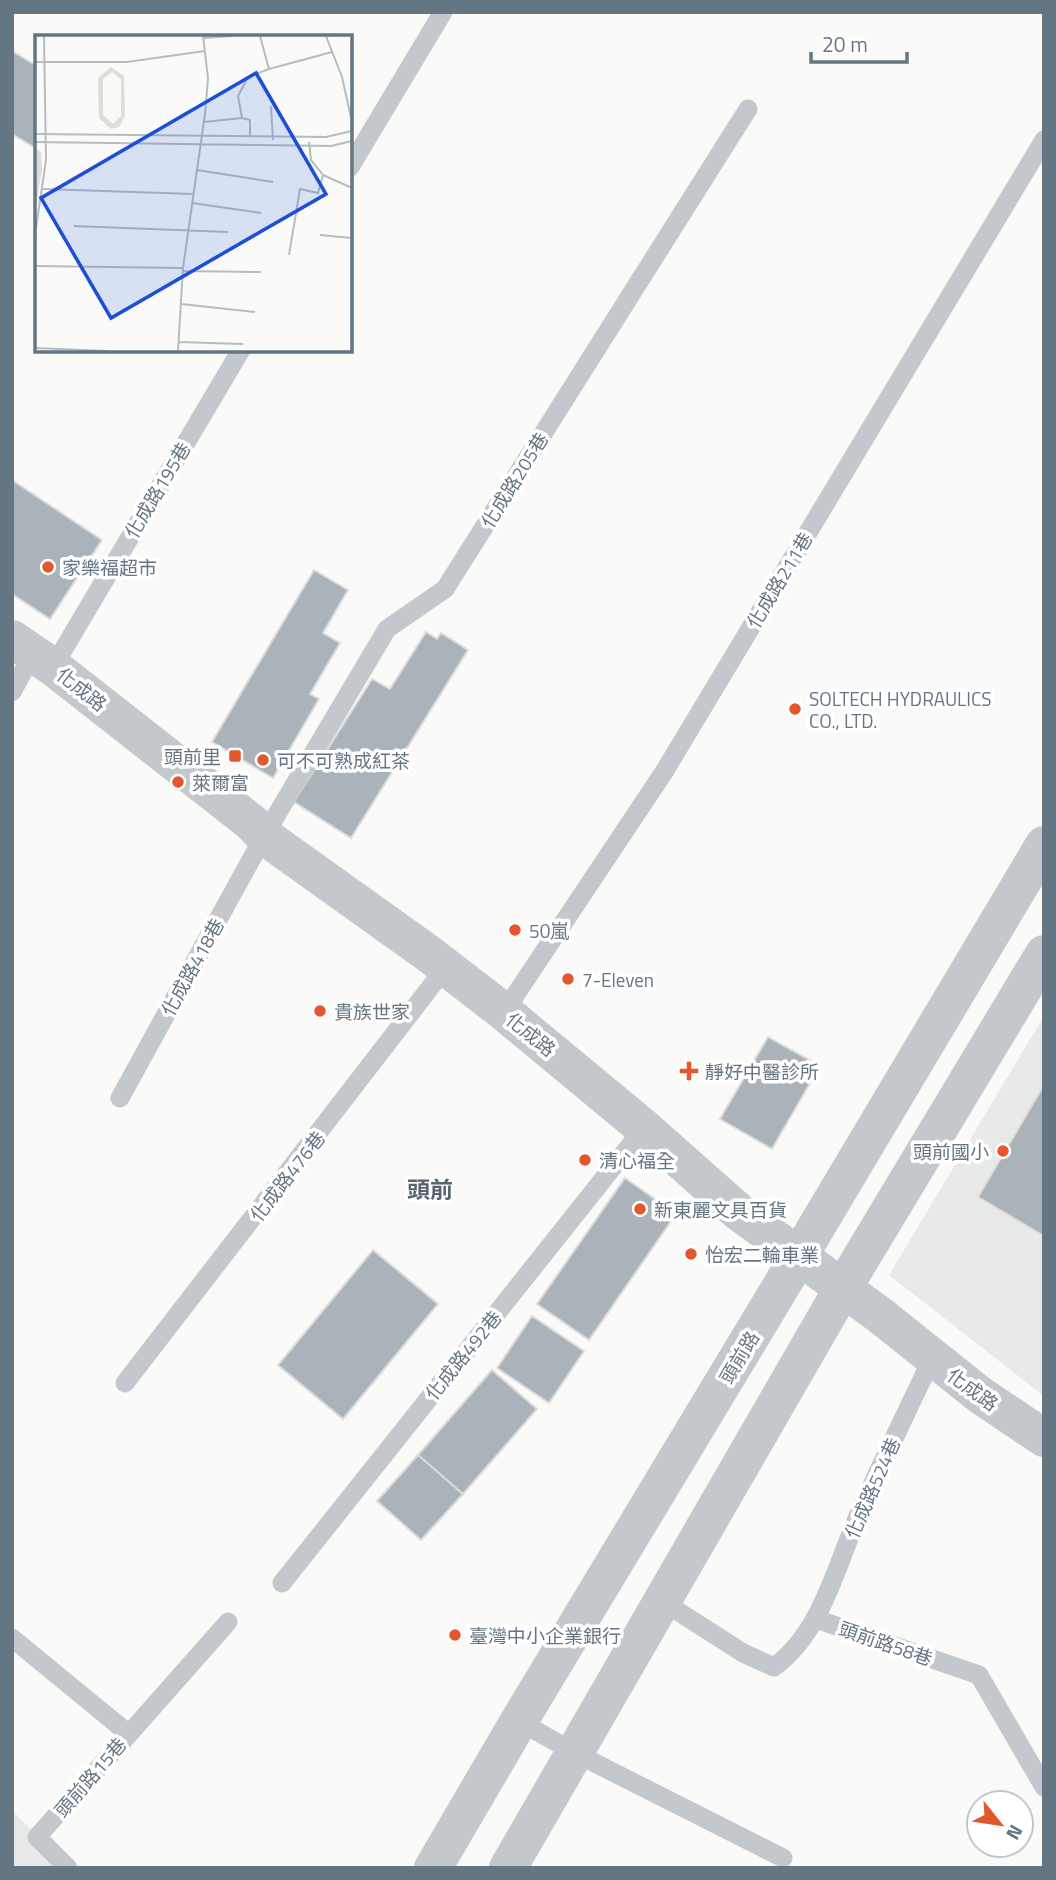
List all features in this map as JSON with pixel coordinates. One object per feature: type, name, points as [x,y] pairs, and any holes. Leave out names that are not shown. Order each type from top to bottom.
[{"type":"street","name":"化成路","points":[[33,653],[252,823],[264,836],[504,1012],[644,1128],[740,1213],[800,1255],[980,1395],[1044,1438]]},
{"type":"street","name":"頭前路","points":[[433,1868],[1044,845]]},
{"type":"street","points":[[508,1868],[843,1288],[1044,954]]},
{"type":"lane","points":[[352,164],[443,12]]},
{"type":"lane","name":"化成路205巷","points":[[264,836],[387,629],[445,589],[748,109]]},
{"type":"lane","name":"化成路211巷","points":[[504,1012],[664,772],[1044,140]]},
{"type":"lane","name":"化成路195巷","points":[[12,692],[33,653],[240,352]]},
{"type":"lane","name":"化成路418巷","points":[[120,1098],[264,836]]},
{"type":"lane","name":"化成路476巷","points":[[125,1383],[446,967]]},
{"type":"lane","name":"化成路492巷","points":[[282,1583],[644,1128]]},
{"type":"lane","name":"化成路524巷","points":[[816,1619],[858,1516],[932,1358]]},
{"type":"lane","name":"頭前路58巷","points":[[662,1601],[743,1653],[774,1667],[790,1656],[816,1619],[979,1675],[1044,1787]]},
{"type":"lane","points":[[129,1734],[228,1622]]},
{"type":"lane","name":"頭前路15巷","points":[[12,1639],[129,1734],[37,1837],[68,1868]]},
{"type":"lane","points":[[519,1721],[575,1753],[783,1858]]},
{"type":"shaded area","name":"頭前國小","points":[[1044,1016],[1044,1396],[889,1275]]},
{"type":"shaded area","points":[[12,1810],[69,1868],[12,1868]]},
{"type":"building","points":[[12,51],[35,65],[35,148],[12,134]]},
{"type":"building","name":"家樂福超市","points":[[12,480],[102,540],[50,619],[12,594]]},
{"type":"building","points":[[314,570],[348,590],[323,633],[340,643],[310,694],[319,699],[273,778],[212,742]]},
{"type":"building","points":[[426,632],[437,639],[441,633],[468,650],[351,838],[294,802],[372,679],[390,689]]},
{"type":"building","points":[[768,1037],[820,1066],[772,1149],[720,1119]]},
{"type":"building","points":[[1044,1085],[1044,1236],[978,1197]]},
{"type":"building","points":[[625,1178],[676,1214],[589,1340],[537,1304]]},
{"type":"building","points":[[373,1250],[438,1304],[343,1419],[278,1365]]},
{"type":"building","points":[[532,1316],[584,1351],[549,1403],[497,1368]]},
{"type":"building","points":[[492,1370],[537,1409],[463,1494],[418,1455]]},
{"type":"building","points":[[418,1455],[463,1494],[421,1540],[377,1501]]},
{"type":"place","name":"家樂福超市","points":[[48,567]]},
{"type":"place","name":"SOLTECH HYDRAULICS CO., LTD.","points":[[795,709]]},
{"type":"place","name":"頭前里","points":[[235,756]]},
{"type":"place","name":"可不可熟成紅茶","points":[[263,760]]},
{"type":"place","name":"萊爾富","points":[[178,782]]},
{"type":"place","name":"50嵐","points":[[515,930]]},
{"type":"place","name":"7-Eleven","points":[[568,979]]},
{"type":"place","name":"貴族世家","points":[[320,1011]]},
{"type":"place","name":"靜好中醫診所","points":[[689,1071]]},
{"type":"place","name":"頭前國小","points":[[1003,1151]]},
{"type":"place","name":"清心福全","points":[[585,1160]]},
{"type":"place","name":"新東麗文具百貨","points":[[640,1209]]},
{"type":"place","name":"怡宏二輪車業","points":[[691,1254]]},
{"type":"place","name":"臺灣中小企業銀行","points":[[455,1635]]},
{"type":"district","name":"頭前","points":[[430,1189]]}]
